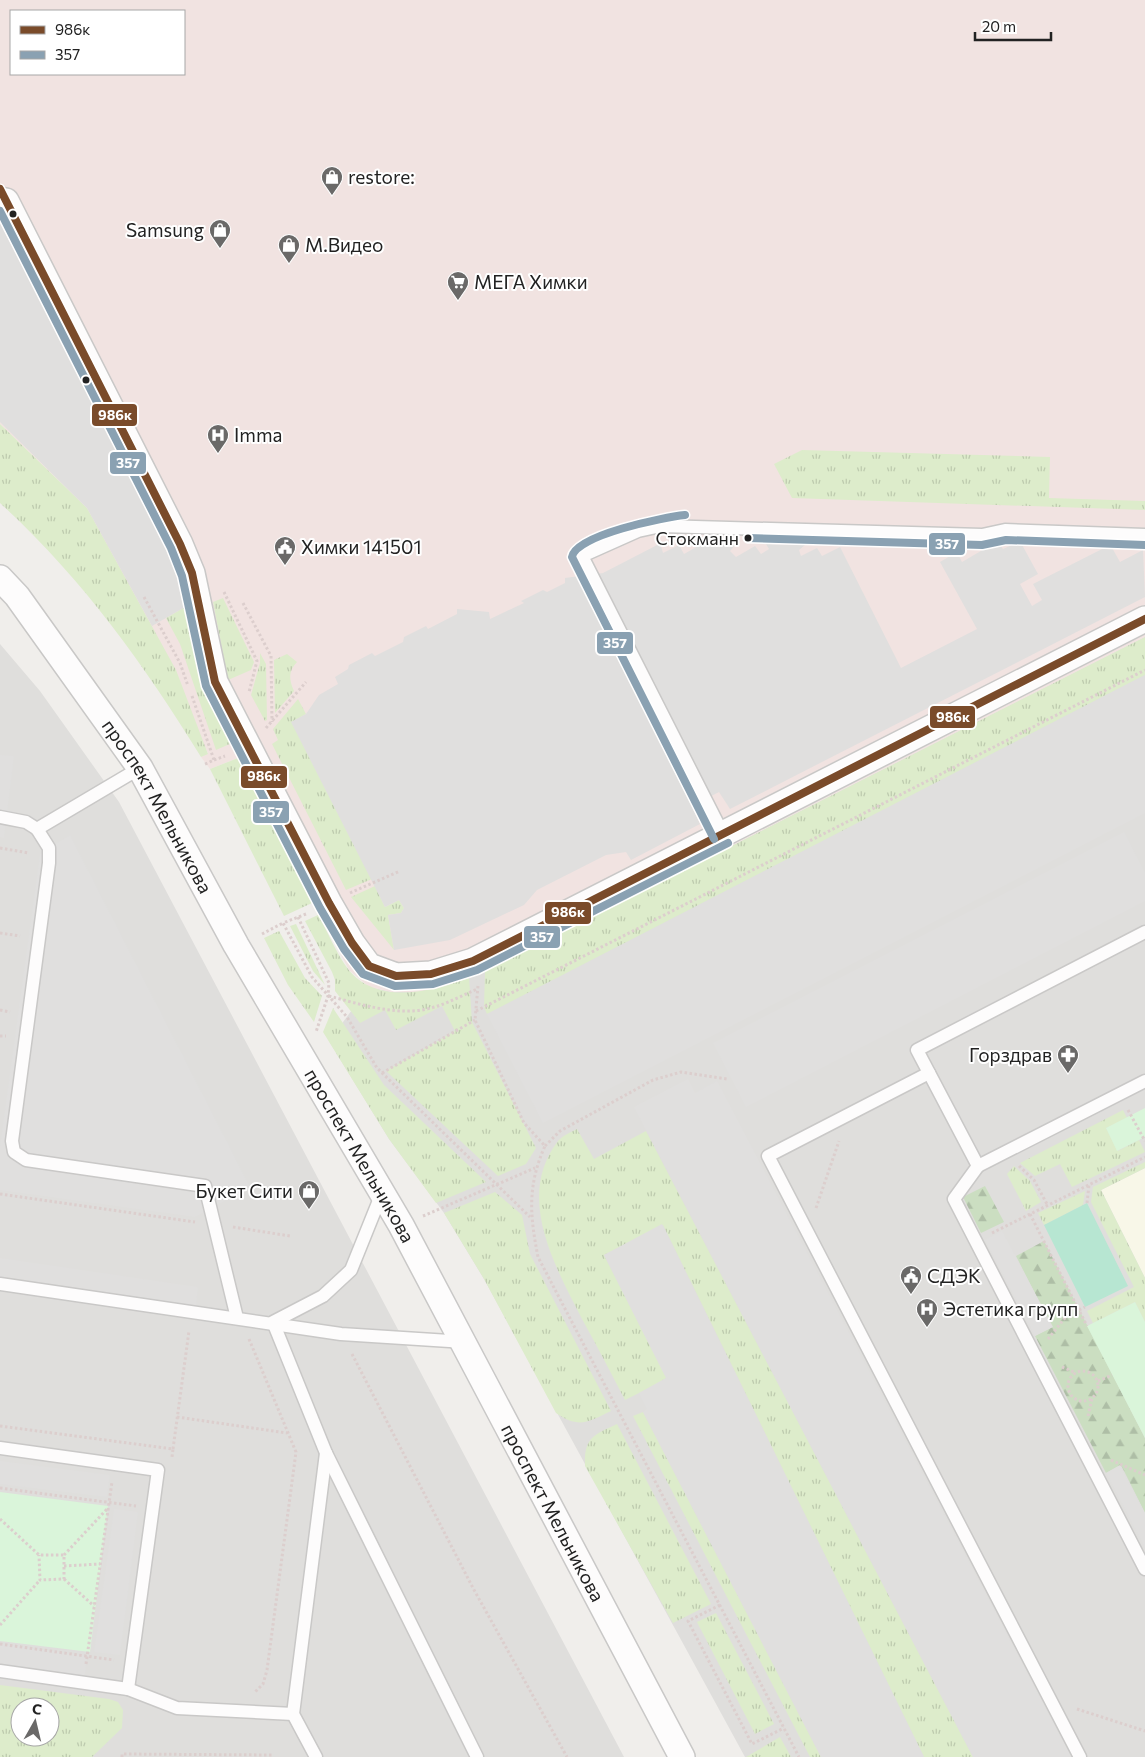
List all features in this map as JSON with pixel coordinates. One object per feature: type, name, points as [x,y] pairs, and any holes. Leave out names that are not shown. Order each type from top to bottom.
[{"type":"street","points":[[2,197],[180,544],[192,573],[215,682],[329,903],[352,943],[370,966],[396,976],[414,976],[452,969],[473,961],[1145,619]]},
{"type":"street","name":"проспект Мельникова","points":[[0,578],[17,596],[140,768],[236,946],[401,1225],[465,1342],[682,1757]]},
{"type":"lane","points":[[723,834],[582,556],[638,531],[677,526],[982,535],[1006,530],[1145,535]]},
{"type":"lane","points":[[37,829],[140,768]]},
{"type":"lane","points":[[0,818],[26,822],[37,829],[49,848],[49,863],[12,1141],[14,1152],[26,1160],[205,1186],[237,1318]]},
{"type":"lane","points":[[978,1166],[917,1050],[1145,932]]},
{"type":"lane","points":[[929,1073],[768,1156],[1080,1757]]},
{"type":"lane","points":[[1145,1081],[978,1166],[954,1199],[1145,1569]]},
{"type":"lane","points":[[273,1322],[323,1296],[351,1270],[382,1193]]},
{"type":"lane","points":[[0,1284],[273,1322],[341,1334],[465,1342]]},
{"type":"lane","points":[[273,1322],[326,1454],[478,1757]]},
{"type":"lane","points":[[0,1448],[158,1470],[128,1689]]},
{"type":"lane","points":[[316,1757],[293,1714],[326,1454]]},
{"type":"lane","points":[[0,1671],[128,1689],[178,1708],[293,1714]]},
{"type":"path","points":[[221,587],[257,661],[247,700]]},
{"type":"path","points":[[144,596],[180,663],[214,760],[203,765]]},
{"type":"path","points":[[242,603],[271,656],[272,722]]},
{"type":"path","points":[[476,1012],[1145,670]]},
{"type":"path","points":[[263,732],[306,682]]},
{"type":"path","points":[[345,896],[400,871]]},
{"type":"path","points":[[262,934],[315,910]]},
{"type":"path","points":[[298,917],[327,976],[328,996],[319,1024],[303,1060]]},
{"type":"path","points":[[283,923],[312,977],[347,1017],[382,1073],[530,1217]]},
{"type":"path","points":[[0,933],[20,936]]},
{"type":"path","points":[[478,981],[475,1020],[524,1123],[545,1146]]},
{"type":"path","points":[[328,996],[363,1005],[402,1010],[426,1010],[449,1002],[478,988]]},
{"type":"path","points":[[0,1010],[10,1012]]},
{"type":"path","points":[[382,1073],[475,1020]]},
{"type":"path","points":[[0,1036],[6,1036]]},
{"type":"path","points":[[727,1078],[681,1072],[653,1080],[560,1130],[545,1146],[535,1168],[530,1217],[538,1258],[799,1757]]},
{"type":"path","points":[[1120,1094],[1145,1141]]},
{"type":"path","points":[[808,1233],[849,1114]]},
{"type":"path","points":[[1004,1153],[1034,1180],[1048,1206]]},
{"type":"path","points":[[976,1241],[1145,1157]]},
{"type":"path","points":[[401,1225],[535,1168]]},
{"type":"path","points":[[1087,1203],[1090,1185]]},
{"type":"path","points":[[0,1194],[290,1236]]},
{"type":"path","points":[[1030,1214],[1087,1326]]},
{"type":"path","points":[[1035,1356],[1076,1304]]},
{"type":"path","points":[[1079,1310],[1085,1307]]},
{"type":"path","points":[[180,1329],[198,1331]]},
{"type":"path","points":[[172,1459],[190,1330]]},
{"type":"path","points":[[341,1334],[472,1588],[567,1757]]},
{"type":"path","points":[[241,1338],[249,1339],[296,1452],[267,1670],[259,1690],[246,1698]]},
{"type":"path","points":[[1081,1371],[1091,1373],[1098,1381],[1098,1391],[1092,1399],[1087,1401],[1077,1401],[1068,1390],[1069,1380],[1081,1371]]},
{"type":"path","points":[[1098,1381],[1112,1375]]},
{"type":"path","points":[[177,1417],[288,1433]]},
{"type":"path","points":[[0,1426],[173,1449]]},
{"type":"path","points":[[1082,1446],[1145,1475]]},
{"type":"path","points":[[84,1683],[114,1464]]},
{"type":"path","points":[[0,1488],[109,1505],[153,1509]]},
{"type":"path","points":[[94,1606],[64,1578],[64,1555],[109,1505]]},
{"type":"path","points":[[0,1519],[39,1555],[64,1555]]},
{"type":"path","points":[[0,1626],[40,1580],[39,1555]]},
{"type":"path","points":[[64,1566],[100,1564]]},
{"type":"path","points":[[40,1580],[64,1578]]},
{"type":"path","points":[[720,1605],[688,1621],[752,1744],[784,1728]]},
{"type":"path","points":[[0,1644],[132,1662]]},
{"type":"path","points":[[1049,1699],[1145,1731]]},
{"type":"path","points":[[122,1757],[122,1754],[170,1756],[273,1755]]},
{"type":"shaded area","points":[[0,0],[1145,0],[1145,637],[484,971],[446,986],[418,992],[392,992],[369,987],[349,970],[238,758],[210,769],[201,757],[208,753],[87,508],[0,424]]},
{"type":"shaded area","points":[[0,223],[169,549],[185,607],[152,626],[87,508],[0,422]]},
{"type":"shaded area","points":[[697,541],[737,543],[730,551],[736,557],[755,546],[761,554],[769,549],[766,544],[805,545],[799,550],[801,556],[817,548],[822,556],[840,547],[901,668],[977,629],[940,562],[957,552],[962,562],[998,541],[1003,549],[1016,543],[1021,543],[1038,574],[1020,584],[1032,606],[1042,600],[1033,584],[1108,546],[1111,546],[1120,562],[1143,550],[1145,597],[730,809],[719,792],[692,806],[700,824],[631,860],[626,852],[606,855],[537,890],[524,905],[450,940],[394,950],[388,915],[401,913],[404,908],[399,900],[385,907],[291,722],[306,714],[319,695],[338,684],[335,677],[348,669],[349,665],[372,653],[375,656],[403,642],[404,637],[426,626],[428,629],[457,614],[457,609],[489,612],[490,619],[524,603],[521,601],[543,590],[547,592],[565,583],[565,578],[603,573],[663,542],[661,546],[663,553],[679,545],[684,554],[700,545]]},
{"type":"shaded area","points":[[1145,637],[1145,1757],[745,1757],[484,1279],[444,1213],[389,1139],[329,1041],[369,987],[392,992],[446,986],[484,971]]},
{"type":"shaded area","points":[[0,644],[40,691],[119,802],[624,1757],[0,1757]]},
{"type":"shaded area","points":[[1145,675],[1145,813],[543,1123],[487,1014]]},
{"type":"shaded area","points":[[0,755],[14,756],[4,838],[0,837]]},
{"type":"shaded area","points":[[1124,832],[1145,873],[1145,901],[746,1107],[713,1043]]},
{"type":"shaded area","points":[[70,835],[250,1187],[195,1217],[0,1190],[0,1146],[40,854]]},
{"type":"shaded area","points":[[688,1079],[695,1093],[717,1081],[1071,1757],[973,1757],[634,1107]]},
{"type":"shaded area","points":[[1145,1168],[1145,1278],[1101,1190]]},
{"type":"shaded area","points":[[662,1224],[924,1757],[821,1757],[643,1412],[647,1409],[639,1393],[666,1378],[604,1255]]},
{"type":"shaded area","points":[[1002,1231],[1053,1327],[1035,1336],[985,1240]]},
{"type":"shaded area","points":[[0,1258],[198,1287],[196,1306],[0,1279]]},
{"type":"shaded area","points":[[0,1461],[110,1475],[107,1497],[0,1484]]},
{"type":"shaded area","points":[[1120,1465],[1145,1513],[1145,1548],[1106,1473]]},
{"type":"shaded area","points":[[114,1509],[138,1512],[120,1655],[94,1652]]},
{"type":"shaded area","points":[[0,1644],[87,1656],[84,1683],[0,1671]]},
{"type":"green space","points":[[0,424],[87,508],[176,670],[208,754],[201,757],[134,655],[84,591],[30,531],[0,503]]},
{"type":"green space","points":[[802,450],[1050,457],[1049,498],[1145,501],[1145,510],[792,498],[774,464]]},
{"type":"green space","points":[[223,598],[254,662],[251,670],[228,680],[213,602]]},
{"type":"green space","points":[[185,607],[201,687],[232,743],[216,750],[180,644],[166,618]]},
{"type":"green space","points":[[1145,637],[1145,675],[487,1014],[484,1007],[485,971]]},
{"type":"green space","points":[[260,653],[266,664],[267,720],[265,721],[251,695],[260,663]]},
{"type":"green space","points":[[287,654],[297,662],[290,676],[294,691],[275,713],[274,660]]},
{"type":"green space","points":[[298,699],[306,714],[292,722],[372,879],[346,890],[272,744],[278,740],[273,729]]},
{"type":"green space","points":[[238,758],[312,903],[284,916],[210,769]]},
{"type":"green space","points":[[375,886],[385,907],[399,900],[404,908],[401,913],[388,915],[394,950],[351,897]]},
{"type":"green space","points":[[318,915],[348,969],[360,981],[374,988],[389,992],[422,991],[469,977],[472,1022],[536,1148],[526,1164],[498,1176],[386,1071],[455,1031],[442,1006],[396,1030],[385,1010],[360,1023],[335,991],[335,980],[332,972],[305,921]]},
{"type":"green space","points":[[296,924],[325,985],[313,971],[290,926]]},
{"type":"green space","points":[[279,931],[305,978],[322,996],[314,1022],[288,985],[264,938]]},
{"type":"green space","points":[[333,1008],[384,1085],[486,1182],[436,1203],[389,1139],[323,1032]]},
{"type":"green space","points":[[1145,1108],[1145,1137],[1117,1151],[1106,1128]]},
{"type":"green space","points":[[1123,1110],[1127,1118],[1106,1128],[1118,1151],[1139,1140],[1145,1152],[1072,1187],[1060,1164],[1035,1176],[1020,1163]]},
{"type":"green space","points":[[577,1129],[594,1159],[646,1131],[973,1757],[924,1757],[663,1225],[604,1255],[667,1379],[625,1400],[561,1277],[544,1231],[540,1208],[540,1185],[546,1163],[558,1141]]},
{"type":"green space","points":[[1145,1162],[1145,1168],[1101,1190],[1145,1278],[1145,1322],[1135,1302],[1093,1323],[1087,1311],[1134,1287],[1091,1202],[1093,1187]]},
{"type":"green space","points":[[1014,1166],[1030,1181],[1041,1202],[1026,1211],[1007,1174]]},
{"type":"green space","points":[[985,1186],[1004,1222],[981,1233],[963,1197]]},
{"type":"green space","points":[[1085,1191],[1083,1205],[1044,1225],[1038,1213]]},
{"type":"green space","points":[[495,1192],[522,1215],[530,1254],[611,1411],[590,1421],[571,1421],[556,1413],[484,1279],[444,1213]]},
{"type":"green space","points":[[1087,1203],[1128,1286],[1085,1307],[1044,1225]]},
{"type":"green space","points":[[1044,1241],[1145,1438],[1145,1513],[1121,1465],[1106,1473],[1035,1336],[1052,1327],[1016,1256]]},
{"type":"green space","points":[[1135,1302],[1145,1322],[1145,1438],[1087,1326]]},
{"type":"green space","points":[[643,1412],[821,1757],[810,1757],[633,1416]]},
{"type":"green space","points":[[617,1424],[711,1604],[673,1623],[585,1466],[588,1443],[602,1431]]},
{"type":"green space","points":[[0,1492],[108,1506],[90,1652],[0,1641]]},
{"type":"green space","points":[[716,1613],[774,1724],[755,1734],[697,1622]]},
{"type":"green space","points":[[0,1685],[109,1699],[118,1702],[123,1710],[122,1728],[92,1757],[0,1757]]},
{"type":"green space","points":[[780,1737],[791,1757],[746,1757]]},
{"type":"transit line","name":"986к","points":[[0,189],[180,544],[192,573],[215,682],[329,903],[352,943],[369,966],[396,976],[431,974],[473,961],[1145,619]]},
{"type":"transit line","name":"357","points":[[0,211],[171,548],[182,576],[206,686],[320,908],[344,949],[363,974],[395,986],[433,984],[477,970],[728,843]]},
{"type":"transit line","name":"357","points":[[685,515],[622,528],[588,541],[577,549],[572,557],[714,839]]},
{"type":"transit line","name":"357","points":[[748,538],[982,545],[1006,540],[1145,545]]},
{"type":"place","name":"restore:","points":[[332,196]]},
{"type":"place","name":"Samsung","points":[[220,249]]},
{"type":"place","name":"М.Видео","points":[[289,264]]},
{"type":"place","name":"МЕГА Химки","points":[[458,301]]},
{"type":"place","name":"Imma","points":[[218,454]]},
{"type":"place","name":"Стокманн","points":[[748,538]]},
{"type":"place","name":"Химки 141501","points":[[285,566]]},
{"type":"place","name":"Горздрав","points":[[1068,1074]]},
{"type":"place","name":"Букет Сити","points":[[309,1210]]},
{"type":"place","name":"СДЭК","points":[[911,1295]]},
{"type":"place","name":"Эстетика групп","points":[[927,1328]]}]
